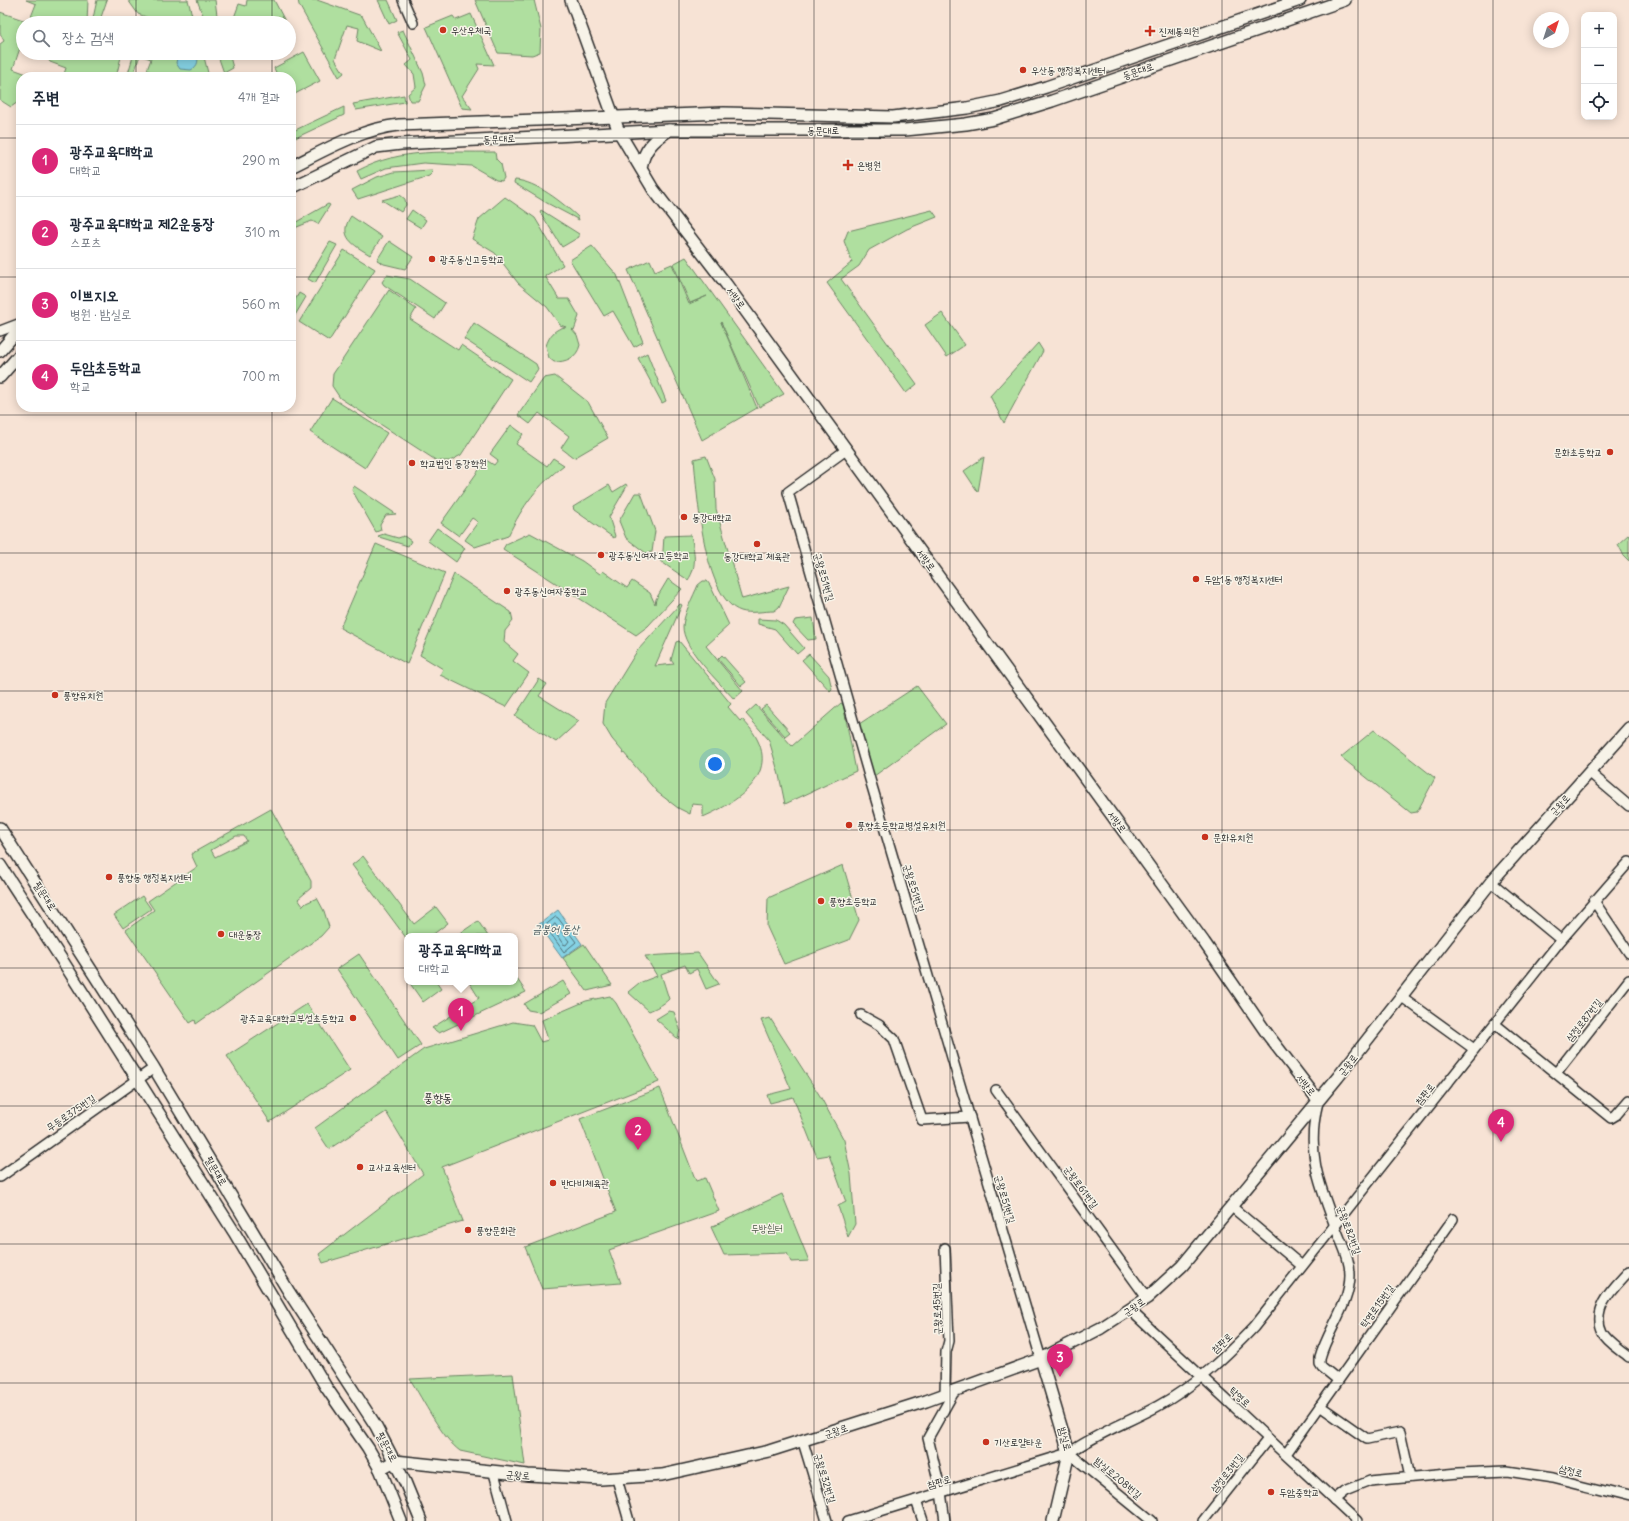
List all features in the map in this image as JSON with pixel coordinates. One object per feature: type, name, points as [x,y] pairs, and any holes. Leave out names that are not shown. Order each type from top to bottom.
[{"type":"main road","name":"서방로","points":[[571,0],[612,116],[619,132],[653,188],[726,284],[1204,942],[1268,1035],[1318,1100]]},
{"type":"main road","name":"동문대로","points":[[296,165],[351,138],[384,126],[612,116],[724,113],[893,117],[967,108],[1046,87],[1300,0]]},
{"type":"main road","name":"동문대로","points":[[296,186],[363,153],[387,145],[669,130],[905,130],[966,124],[994,119],[1052,101],[1345,0]]},
{"type":"main road","points":[[640,168],[649,145],[669,130]]},
{"type":"main road","points":[[0,351],[16,333]]},
{"type":"main road","points":[[1,375],[16,358]]},
{"type":"main road","name":"군왕로","points":[[395,1461],[494,1473],[617,1479],[670,1473],[803,1442],[950,1392],[1041,1358],[1101,1328],[1148,1298],[1182,1266],[1232,1207],[1402,997],[1491,882],[1629,728]]},
{"type":"main road","name":"필문대로","points":[[0,828],[154,1068],[289,1292],[376,1426],[395,1461],[421,1521]]},
{"type":"main road","name":"필문대로","points":[[0,865],[66,966],[137,1081],[234,1232],[326,1387],[380,1469],[401,1521]]},
{"type":"main road","name":"밤실로","points":[[1041,1358],[1070,1453],[1053,1521]]},
{"type":"main road","points":[[380,1469],[395,1461]]},
{"type":"street","points":[[403,0],[413,23]]},
{"type":"street","points":[[0,331],[16,325]]},
{"type":"street","name":"군왕로51번길","points":[[846,450],[788,492],[871,783],[1041,1358]]},
{"type":"street","points":[[1589,772],[1629,806]]},
{"type":"street","name":"참판로","points":[[848,1521],[1070,1453],[1086,1441],[1163,1404],[1202,1377],[1254,1327],[1561,940],[1629,862]]},
{"type":"street","points":[[1491,882],[1561,940]]},
{"type":"street","points":[[1594,901],[1629,953]]},
{"type":"street","name":"삼정로87번길","points":[[1556,1073],[1629,980]]},
{"type":"street","points":[[1402,997],[1474,1049]]},
{"type":"street","points":[[860,1015],[879,1025],[894,1039],[922,1120],[970,1117]]},
{"type":"street","points":[[1495,1024],[1611,1118],[1614,1117],[1629,1100]]},
{"type":"street","name":"무등로375번길","points":[[0,1177],[154,1068]]},
{"type":"street","name":"군왕로61번길","points":[[996,1090],[1148,1298]]},
{"type":"street","name":"군왕로82번길","points":[[1318,1100],[1313,1123],[1314,1163],[1335,1226],[1348,1257],[1350,1277],[1345,1298],[1322,1350],[1320,1364],[1338,1380]]},
{"type":"street","points":[[1232,1207],[1302,1266]]},
{"type":"street","name":"탁영로15번길","points":[[1286,1454],[1453,1219]]},
{"type":"street","name":"군왕로45번길","points":[[945,1248],[949,1341],[946,1352],[950,1392]]},
{"type":"street","points":[[1629,1271],[1604,1301],[1599,1313],[1599,1319],[1602,1332],[1606,1338],[1629,1357]]},
{"type":"street","name":"탁영로","points":[[1130,1310],[1357,1521]]},
{"type":"street","points":[[945,1521],[941,1492],[928,1438],[950,1392]]},
{"type":"street","points":[[1320,1406],[1367,1439],[1400,1432],[1410,1477],[1370,1481],[1345,1491],[1334,1500]]},
{"type":"street","name":"삼정로3번길","points":[[1203,1521],[1268,1439]]},
{"type":"street","name":"군왕로32번길","points":[[803,1442],[827,1521]]},
{"type":"street","name":"밤실로208번길","points":[[1070,1453],[1152,1521]]},
{"type":"street","name":"삼정로","points":[[1410,1477],[1507,1471],[1553,1478],[1629,1497]]},
{"type":"street","points":[[494,1473],[507,1521]]},
{"type":"street","points":[[617,1479],[629,1521]]},
{"type":"street","points":[[916,1500],[922,1521]]},
{"type":"green space","points":[[26,0],[88,0],[87,16],[31,16],[36,4]]},
{"type":"green space","points":[[97,0],[107,0],[101,16],[94,16]]},
{"type":"green space","points":[[128,0],[188,0],[192,16],[143,16],[138,14]]},
{"type":"green space","points":[[197,0],[215,0],[217,16],[203,16]]},
{"type":"green space","points":[[247,0],[274,0],[282,16],[235,16],[239,4],[246,6]]},
{"type":"green space","points":[[298,0],[317,0],[362,16],[381,51],[357,41],[359,28],[347,25],[335,59],[344,73],[339,77],[299,5]]},
{"type":"green space","points":[[378,0],[388,0],[397,20],[389,24]]},
{"type":"green space","points":[[475,0],[534,0],[541,29],[540,52],[532,55],[498,53]]},
{"type":"green space","points":[[0,12],[16,18],[16,60],[13,69],[21,72],[16,72],[16,104],[11,107],[0,100],[0,44],[4,41],[0,33]]},
{"type":"green space","points":[[471,14],[494,65],[477,64],[479,69],[462,96],[472,109],[462,108],[426,27],[453,16],[456,20]]},
{"type":"green space","points":[[403,30],[423,73],[426,85],[418,101],[410,101],[408,94],[416,87],[414,74],[406,65],[412,60],[397,32]]},
{"type":"green space","points":[[304,52],[320,81],[296,93],[296,72],[276,72],[274,68],[289,60],[296,60],[296,56]]},
{"type":"green space","points":[[49,60],[120,60],[117,72],[65,72],[66,68],[50,62]]},
{"type":"green space","points":[[132,60],[138,60],[135,72],[128,72]]},
{"type":"green space","points":[[151,60],[205,60],[208,72],[152,72],[147,70]]},
{"type":"green space","points":[[219,60],[231,60],[233,68],[224,72]]},
{"type":"green space","points":[[404,95],[405,102],[356,110],[353,104]]},
{"type":"green space","points":[[344,107],[344,115],[296,138],[296,130]]},
{"type":"green space","points":[[442,152],[495,152],[496,159],[501,164],[504,178],[502,181],[496,180],[472,166],[423,163],[386,168],[361,179],[357,171],[374,163],[408,155]]},
{"type":"green space","points":[[432,170],[433,172],[429,176],[358,199],[352,190],[377,177],[394,172]]},
{"type":"green space","points":[[515,180],[523,181],[540,188],[572,211],[579,220],[514,183]]},
{"type":"green space","points":[[400,195],[405,199],[406,205],[401,212],[382,200]]},
{"type":"green space","points":[[505,197],[535,218],[563,265],[545,276],[559,299],[569,299],[579,316],[574,330],[572,329],[577,335],[580,345],[579,349],[574,356],[567,360],[554,362],[549,358],[546,346],[553,333],[566,327],[560,325],[547,307],[518,283],[495,253],[472,239],[479,219]]},
{"type":"green space","points":[[328,204],[330,205],[318,224],[312,221],[296,228],[296,222]]},
{"type":"green space","points":[[412,210],[426,220],[421,228],[406,219]]},
{"type":"green space","points":[[541,210],[579,234],[579,237],[562,247],[540,212]]},
{"type":"green space","points":[[932,210],[937,217],[907,229],[869,250],[859,266],[841,279],[917,384],[906,393],[827,283],[852,262],[844,241],[848,231]]},
{"type":"green space","points":[[351,216],[382,237],[370,255],[358,248],[349,240],[346,230],[347,223]]},
{"type":"green space","points":[[389,241],[413,257],[405,269],[384,264],[377,260]]},
{"type":"green space","points":[[330,242],[337,245],[315,283],[308,279]]},
{"type":"green space","points":[[592,246],[617,275],[643,342],[634,347],[613,311],[604,316],[570,260]]},
{"type":"green space","points":[[344,250],[375,269],[329,341],[299,322]]},
{"type":"green space","points":[[686,257],[784,394],[759,407],[721,322],[757,408],[702,440],[628,270],[650,260],[655,271],[672,264],[689,304],[707,296],[690,303],[673,264]]},
{"type":"green space","points":[[387,275],[410,279],[445,303],[435,319],[384,285],[382,282]]},
{"type":"green space","points":[[389,290],[416,309],[410,319],[458,350],[461,345],[511,379],[461,455],[450,461],[437,461],[340,398],[332,386],[333,374]]},
{"type":"green space","points":[[299,293],[306,297],[296,314],[296,298]]},
{"type":"green space","points":[[942,313],[965,345],[947,357],[925,325]]},
{"type":"green space","points":[[474,323],[536,364],[538,369],[529,382],[464,339]]},
{"type":"green space","points":[[1038,343],[1043,351],[1004,423],[990,396]]},
{"type":"green space","points":[[647,353],[666,401],[662,403],[638,358]]},
{"type":"green space","points":[[555,376],[588,402],[608,438],[574,458],[561,448],[569,436],[539,413],[530,424],[518,415],[544,378]]},
{"type":"green space","points":[[332,398],[387,433],[365,468],[310,432]]},
{"type":"green space","points":[[511,425],[523,434],[516,444],[547,466],[553,458],[564,465],[538,489],[525,505],[508,536],[475,547],[465,540],[478,522],[472,518],[459,536],[441,523],[486,460],[494,465],[498,460],[490,454]]},
{"type":"green space","points":[[706,456],[715,479],[716,509],[742,599],[789,586],[779,607],[774,611],[741,611],[728,602],[718,587],[710,566],[704,543],[695,475],[694,459]]},
{"type":"green space","points":[[984,457],[978,492],[964,471]]},
{"type":"green space","points":[[626,484],[627,486],[609,517],[615,536],[614,538],[574,510],[573,507],[609,485],[613,492]]},
{"type":"green space","points":[[354,486],[396,514],[386,515],[380,525],[381,530],[376,532],[352,490]]},
{"type":"green space","points":[[635,493],[641,493],[655,531],[652,552],[646,553],[626,538],[619,521]]},
{"type":"green space","points":[[437,528],[465,548],[456,562],[428,541]]},
{"type":"green space","points":[[530,533],[582,561],[600,574],[603,571],[627,588],[632,581],[650,593],[655,604],[656,599],[668,579],[682,589],[648,626],[636,635],[503,549],[506,544]]},
{"type":"green space","points":[[384,534],[398,538],[404,536],[411,541],[408,546],[378,536]]},
{"type":"green space","points":[[1629,534],[1629,561],[1624,556],[1618,544]]},
{"type":"green space","points":[[691,535],[694,564],[688,580],[660,561],[663,551],[664,536]]},
{"type":"green space","points":[[376,544],[445,573],[407,664],[340,628]]},
{"type":"green space","points":[[454,574],[511,612],[513,621],[505,631],[504,642],[518,654],[513,661],[529,673],[506,707],[440,675],[443,669],[420,655]]},
{"type":"green space","points":[[703,581],[707,581],[710,585],[729,625],[706,646],[743,691],[734,699],[702,664],[688,644],[684,635],[683,626],[687,610],[698,585]]},
{"type":"green space","points":[[680,604],[682,605],[655,666],[674,664],[671,660],[676,642],[679,641],[731,704],[728,707],[740,721],[742,719],[755,736],[762,751],[761,766],[756,778],[747,790],[734,800],[703,817],[703,805],[692,804],[690,814],[678,808],[657,792],[612,739],[603,724],[605,703],[637,651]]},
{"type":"green space","points":[[813,618],[816,639],[808,640],[793,624],[795,620]]},
{"type":"green space","points":[[758,619],[776,620],[784,625],[804,648],[797,654],[775,629],[758,624]]},
{"type":"green space","points":[[809,654],[829,676],[832,689],[830,691],[802,660]]},
{"type":"green space","points":[[722,655],[746,682],[741,686],[718,659]]},
{"type":"green space","points":[[539,679],[547,684],[539,696],[579,721],[556,742],[515,716]]},
{"type":"green space","points":[[917,686],[946,724],[870,779],[856,726]]},
{"type":"green space","points":[[841,703],[843,704],[856,771],[785,804],[779,775],[769,740],[746,714],[756,705],[792,746]]},
{"type":"green space","points":[[766,705],[790,732],[785,736],[761,709]]},
{"type":"green space","points":[[1374,730],[1435,778],[1417,812],[1411,813],[1341,757]]},
{"type":"green space","name":"대운동장","points":[[271,809],[311,881],[311,888],[298,899],[303,906],[317,898],[324,911],[329,927],[321,936],[196,1024],[195,1020],[190,1023],[126,930],[154,910],[148,901],[197,867],[191,854]],"holes":[[[236,836],[244,836],[247,841],[215,857],[211,850]]]},
{"type":"green space","points":[[363,856],[414,924],[436,907],[448,923],[435,933],[404,933],[404,935],[352,865]]},
{"type":"green space","points":[[843,865],[859,920],[849,940],[784,964],[767,927],[768,898]]},
{"type":"green space","points":[[142,896],[151,909],[123,928],[114,915]]},
{"type":"green space","points":[[478,921],[486,933],[460,933]]},
{"type":"green space","points":[[584,944],[612,985],[587,991],[563,958]]},
{"type":"green space","points":[[698,953],[719,984],[706,989],[697,969],[689,973],[685,965],[661,974],[669,999],[654,1009],[649,1011],[628,992],[639,983],[657,976],[645,956]]},
{"type":"green space","points":[[359,954],[421,1045],[398,1060],[337,969]]},
{"type":"green space","points":[[518,980],[526,992],[439,1033],[432,1028],[479,998],[471,985],[518,985]]},
{"type":"green space","points":[[563,981],[571,994],[539,1012],[528,1010],[524,1004]]},
{"type":"green space","points":[[411,985],[438,985],[441,989],[423,1002]]},
{"type":"green space","points":[[610,996],[616,1003],[659,1082],[442,1167],[463,1221],[323,1263],[319,1254],[423,1174],[386,1112],[329,1149],[315,1128],[424,1049],[513,1022],[532,1025],[541,1042],[548,1040],[542,1020],[586,1001]]},
{"type":"green space","points":[[307,1004],[350,1070],[270,1122],[227,1056]]},
{"type":"green space","points":[[669,1011],[674,1012],[680,1029],[678,1039],[656,1019]]},
{"type":"green space","points":[[770,1018],[820,1096],[844,1140],[851,1174],[855,1224],[848,1237],[838,1206],[846,1202],[829,1155],[817,1157],[793,1097],[770,1103],[767,1095],[791,1089],[761,1020]]},
{"type":"green space","points":[[660,1088],[696,1181],[705,1178],[719,1211],[609,1250],[621,1283],[542,1289],[525,1247],[616,1212],[580,1119]]},
{"type":"green space","name":"두방쉼터","points":[[782,1194],[809,1261],[791,1262],[787,1253],[724,1255],[711,1227]]},
{"type":"green space","points":[[513,1374],[525,1465],[460,1451],[446,1437],[410,1379]]},
{"type":"water","points":[[177,60],[198,60],[197,65],[191,70],[180,69],[176,63]]},
{"type":"water","name":"금붕어 동산","points":[[558,910],[582,944],[562,958],[538,925]]},
{"type":"place","name":"우산우체국","points":[[443,30]]},
{"type":"place","name":"진제통의원","points":[[1150,31]]},
{"type":"place","name":"우산동 행정복지센터","points":[[1023,70]]},
{"type":"place","name":"은병원","points":[[848,165]]},
{"type":"place","name":"광주동신고등학교","points":[[432,259]]},
{"type":"place","name":"문화초등학교","points":[[1610,452]]},
{"type":"place","name":"학교법인 동강학원","points":[[412,463]]},
{"type":"place","name":"동강대학교","points":[[684,517]]},
{"type":"place","name":"동강대학교 체육관","points":[[757,544]]},
{"type":"place","name":"광주동신여자고등학교","points":[[601,555]]},
{"type":"place","name":"두암1동 행정복지센터","points":[[1196,579]]},
{"type":"place","name":"광주동신여자중학교","points":[[507,591]]},
{"type":"place","name":"풍향유치원","points":[[55,695]]},
{"type":"place","name":"풍향초등학교병설유치원","points":[[849,825]]},
{"type":"place","name":"문화유치원","points":[[1205,837]]},
{"type":"place","name":"풍향동 행정복지센터","points":[[109,877]]},
{"type":"place","name":"풍향초등학교","points":[[821,901]]},
{"type":"place","name":"대운동장","points":[[221,934]]},
{"type":"place","name":"광주교육대학교부설초등학교","points":[[353,1018]]},
{"type":"place","name":"광주교육대학교","points":[[461,1031]]},
{"type":"place","name":"두암초등학교","points":[[1501,1142]]},
{"type":"place","name":"광주교육대학교 제2운동장","points":[[638,1150]]},
{"type":"place","name":"교사교육센터","points":[[360,1167]]},
{"type":"place","name":"반다비체육관","points":[[553,1183]]},
{"type":"place","name":"풍향문화관","points":[[468,1230]]},
{"type":"place","name":"이쁘지오","points":[[1060,1377]]},
{"type":"place","name":"기산로얄타운","points":[[986,1442]]},
{"type":"place","name":"두암중학교","points":[[1271,1492]]},
{"type":"district","name":"풍향동","points":[[438,1097]]}]
